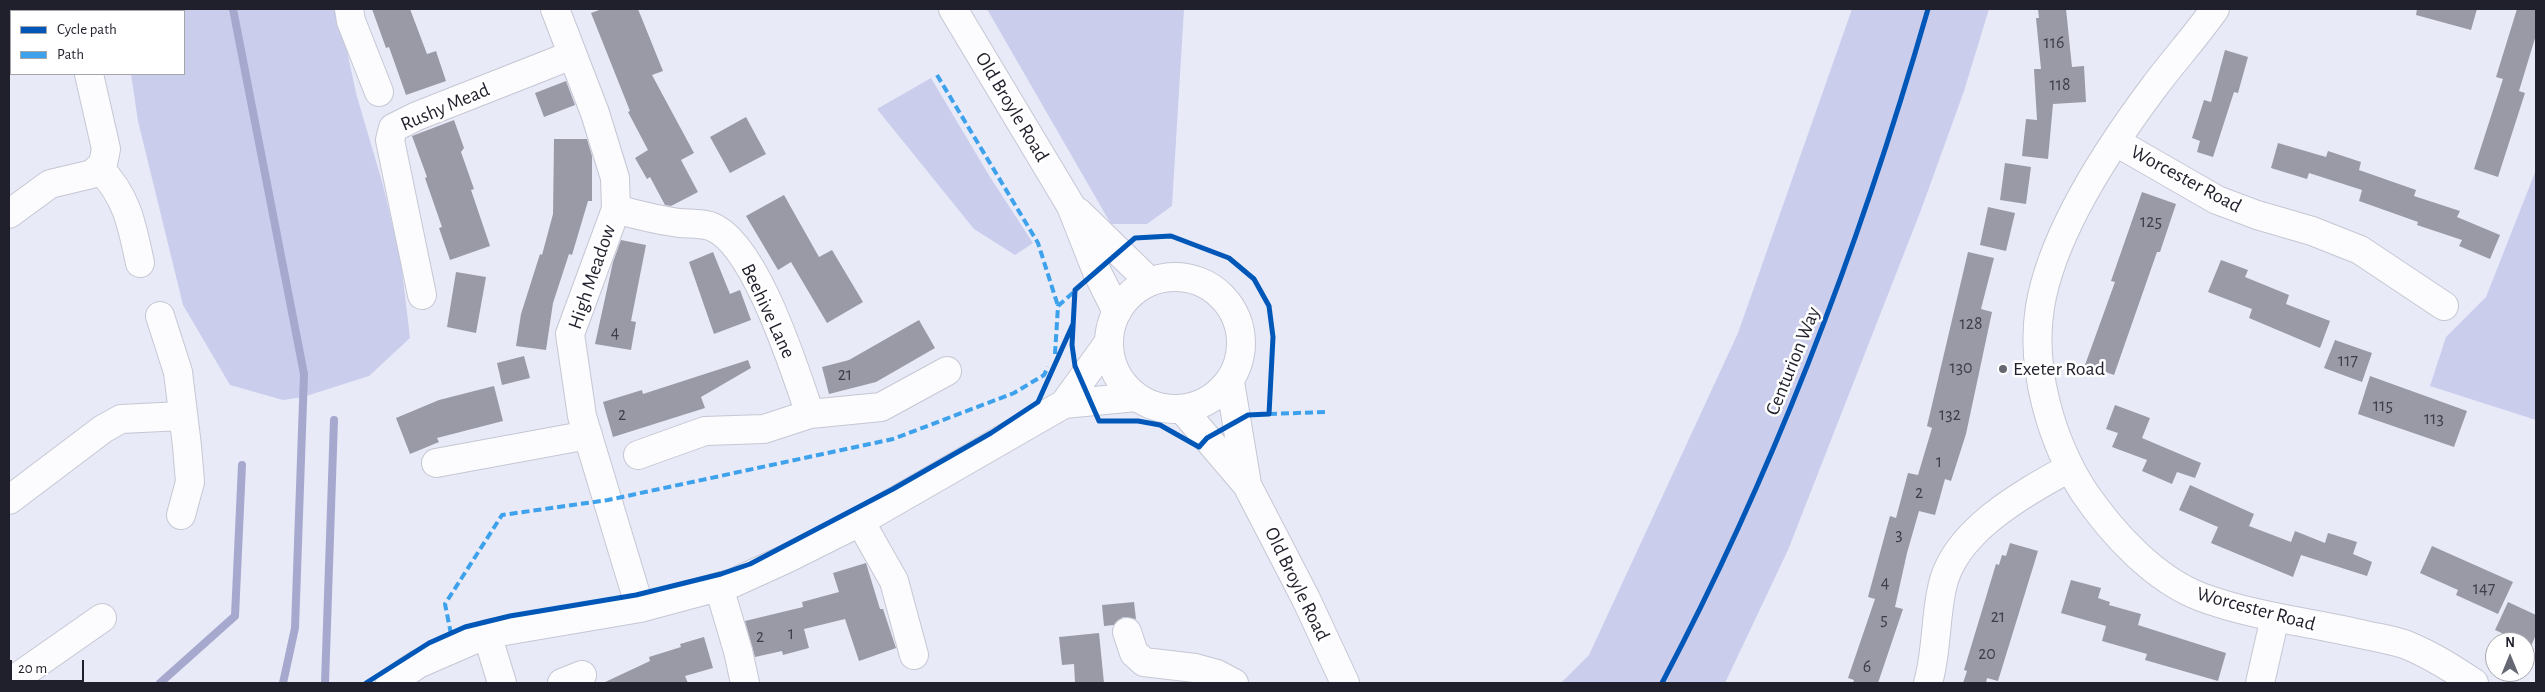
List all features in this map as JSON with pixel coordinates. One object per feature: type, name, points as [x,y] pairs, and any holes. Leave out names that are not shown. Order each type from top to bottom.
[{"type":"street","points":[[348,9],[379,92]]},
{"type":"street","name":"High Meadow","points":[[555,9],[595,113],[615,178],[616,209],[570,334],[580,405],[640,608]]},
{"type":"street","name":"Old Broyle Road","points":[[953,9],[1072,206],[1097,272],[1117,312]]},
{"type":"street","name":"Worcester Road","points":[[2215,9],[2155,86],[2101,165],[2064,234],[2050,269],[2040,307],[2039,345],[2042,390],[2053,427],[2069,468],[2095,508],[2129,546],[2160,574],[2179,586],[2201,597],[2275,617],[2407,645],[2443,661],[2474,683]]},
{"type":"street","name":"Rushy Mead","points":[[422,295],[390,140],[393,128],[417,116],[572,55]]},
{"type":"street","points":[[9,214],[50,184],[92,174],[103,164],[106,149],[89,75]]},
{"type":"street","name":"Worcester Road","points":[[2116,142],[2218,200],[2257,215],[2312,231],[2360,250],[2444,306]]},
{"type":"street","points":[[99,168],[115,183],[131,220],[140,263]]},
{"type":"street","name":"Old Broyle Road","points":[[1072,206],[1149,281]]},
{"type":"street","name":"Beehive Lane","points":[[616,209],[649,218],[711,226],[727,238],[760,287],[777,321],[810,414]]},
{"type":"street","points":[[1170,276],[1192,278],[1212,286],[1228,301],[1238,320],[1243,341],[1240,362],[1230,382],[1214,397],[1195,407],[1182,409],[1155,406],[1136,397],[1121,382],[1112,363],[1108,342],[1112,321],[1117,312],[1122,302],[1134,290],[1149,281],[1170,276]]},
{"type":"street","points":[[160,316],[178,372],[190,482],[181,515]]},
{"type":"street","points":[[1064,404],[1108,342]]},
{"type":"street","points":[[638,455],[706,431],[764,429],[810,414],[880,407],[947,371]]},
{"type":"street","name":"Old Broyle Road","points":[[1230,382],[1247,485]]},
{"type":"street","points":[[390,683],[418,664],[487,634],[640,608],[733,583],[780,562],[860,521],[1064,404],[1136,397]]},
{"type":"street","name":"Old Broyle Road","points":[[1182,409],[1247,485],[1306,599],[1344,683]]},
{"type":"street","points":[[9,500],[103,429],[121,418],[182,416]]},
{"type":"street","points":[[436,463],[588,435]]},
{"type":"street","points":[[1928,683],[1942,588],[1951,560],[1975,532],[2028,491],[2069,468]]},
{"type":"street","points":[[860,521],[894,581],[914,656]]},
{"type":"street","points":[[719,587],[738,651],[745,683]]},
{"type":"street","points":[[2260,683],[2275,617]]},
{"type":"street","points":[[9,683],[102,618]]},
{"type":"street","points":[[1127,632],[1134,653],[1144,662],[1195,668],[1216,674],[1234,683]]},
{"type":"street","points":[[487,634],[502,683]]},
{"type":"shaded area","points":[[338,9],[356,93],[383,185],[401,262],[410,338],[369,376],[303,397],[283,400],[230,385],[183,305],[138,121],[131,75],[185,75],[185,10],[122,10]]},
{"type":"shaded area","points":[[987,9],[1184,9],[1172,206],[1147,224],[1111,224]]},
{"type":"shaded area","points":[[1852,9],[1989,9],[1964,91],[1921,210],[1788,550],[1725,683],[1561,683],[1589,655],[1738,333]]},
{"type":"shaded area","points":[[931,78],[990,177],[1033,243],[1015,255],[974,229],[877,109]]},
{"type":"shaded area","points":[[2536,170],[2536,420],[2430,386],[2446,337],[2486,297]]},
{"type":"building","points":[[372,9],[410,9],[427,54],[436,51],[446,81],[406,95],[389,47],[386,48]]},
{"type":"building","points":[[602,9],[638,9],[663,71],[652,75],[694,153],[681,160],[698,192],[671,206],[665,205],[650,177],[647,179],[635,158],[648,150],[628,112],[630,111],[591,13]]},
{"type":"building","points":[[2038,9],[2066,9],[2072,67],[2084,66],[2086,102],[2053,104],[2048,159],[2022,156],[2026,119],[2037,120],[2034,69],[2041,69],[2036,18],[2039,18]]},
{"type":"building","points":[[2417,9],[2477,9],[2471,30],[2416,15]]},
{"type":"building","points":[[2517,9],[2536,9],[2536,35],[2519,91],[2525,93],[2498,177],[2474,169],[2503,79],[2496,77]]},
{"type":"building","points":[[2225,50],[2248,57],[2238,93],[2234,92],[2213,157],[2197,152],[2200,141],[2192,138],[2204,100],[2211,102]]},
{"type":"building","points":[[566,81],[575,105],[544,117],[535,93]]},
{"type":"building","points":[[746,117],[766,154],[730,173],[710,137]]},
{"type":"building","points":[[454,120],[464,148],[461,152],[474,189],[471,190],[490,246],[450,260],[439,228],[442,227],[425,178],[427,177],[412,136]]},
{"type":"building","points":[[554,139],[587,139],[592,156],[592,201],[588,201],[572,255],[569,254],[553,303],[546,350],[516,346],[521,314],[540,254],[542,255],[553,214]]},
{"type":"building","points":[[2278,143],[2326,157],[2328,151],[2361,162],[2359,170],[2416,190],[2414,196],[2460,211],[2457,217],[2500,235],[2490,259],[2459,246],[2462,240],[2417,225],[2418,222],[2359,201],[2362,190],[2309,173],[2307,179],[2271,168]]},
{"type":"building","points":[[2005,163],[2031,167],[2026,204],[2000,200]]},
{"type":"building","points":[[2142,192],[2176,204],[2160,252],[2157,252],[2114,375],[2085,365],[2115,282],[2111,281]]},
{"type":"building","points":[[784,195],[819,257],[832,250],[863,302],[827,323],[791,262],[778,270],[746,216]]},
{"type":"building","points":[[1988,207],[2015,213],[2006,251],[1980,245]]},
{"type":"building","points":[[621,240],[646,245],[631,321],[636,322],[631,350],[595,344],[613,262]]},
{"type":"building","points":[[713,252],[730,294],[740,290],[751,320],[714,334],[689,262]]},
{"type":"building","points":[[1968,252],[1994,258],[1981,309],[1992,312],[1966,434],[1951,481],[1945,479],[1935,515],[1919,511],[1895,607],[1903,609],[1878,683],[1853,683],[1854,680],[1848,678],[1875,599],[1868,597],[1890,516],[1896,518],[1908,473],[1918,475],[1932,428],[1927,426]]},
{"type":"building","points":[[2221,260],[2248,270],[2245,277],[2289,295],[2286,304],[2330,321],[2320,348],[2249,318],[2252,309],[2208,292]]},
{"type":"building","points":[[456,272],[486,277],[476,333],[447,327]]},
{"type":"building","points":[[919,320],[935,348],[876,382],[829,394],[822,367],[849,360]]},
{"type":"building","points":[[2335,340],[2372,353],[2362,382],[2324,368]]},
{"type":"building","points":[[524,356],[530,378],[502,385],[497,363]]},
{"type":"building","points":[[748,360],[751,368],[701,397],[705,408],[613,437],[603,402],[642,390],[643,394]]},
{"type":"building","points":[[2370,376],[2467,411],[2454,447],[2358,414]]},
{"type":"building","points":[[494,386],[503,421],[437,438],[439,442],[410,454],[396,418],[439,400]]},
{"type":"building","points":[[2115,405],[2150,418],[2142,438],[2201,463],[2195,478],[2177,472],[2172,484],[2142,471],[2147,460],[2112,447],[2118,433],[2106,429]]},
{"type":"building","points":[[2190,485],[2254,514],[2249,526],[2291,542],[2295,531],[2325,543],[2328,533],[2357,542],[2353,554],[2372,562],[2367,576],[2301,555],[2293,577],[2211,543],[2218,527],[2179,510]]},
{"type":"building","points":[[2010,543],[2038,551],[1998,681],[1987,678],[1986,683],[1963,683],[1967,671],[1964,670],[1996,564],[1999,565],[2002,555],[2006,556]]},
{"type":"building","points":[[2432,546],[2513,582],[2498,614],[2456,595],[2458,590],[2420,573]]},
{"type":"building","points":[[866,563],[880,609],[883,609],[896,648],[859,661],[845,619],[804,629],[809,648],[783,655],[782,651],[755,657],[745,621],[803,607],[802,602],[839,592],[833,573]]},
{"type":"building","points":[[2071,580],[2101,588],[2098,598],[2110,602],[2109,605],[2141,614],[2138,625],[2226,653],[2218,681],[2145,660],[2147,654],[2102,641],[2106,626],[2061,613]]},
{"type":"building","points":[[1134,602],[1136,619],[1123,617],[1114,625],[1104,626],[1102,605]]},
{"type":"building","points":[[2508,602],[2536,615],[2535,637],[2535,632],[2500,632],[2495,630]]},
{"type":"building","points":[[1099,633],[1104,683],[1075,683],[1074,664],[1062,665],[1059,637]]},
{"type":"building","points":[[704,637],[713,668],[685,676],[688,683],[603,683],[650,661],[649,657],[681,647],[680,644]]},
{"type":"waterway","points":[[233,9],[304,374],[295,628],[283,683]]},
{"type":"waterway","points":[[325,683],[334,420]]},
{"type":"waterway","points":[[160,683],[235,616],[242,465]]},
{"type":"marked path","points":[[937,75],[1038,243],[1058,306]]},
{"type":"marked path","points":[[1055,354],[1058,306],[1075,291]]},
{"type":"marked path","points":[[451,634],[445,604],[502,515],[608,500],[893,439],[1014,393],[1044,375],[1048,367]]},
{"type":"marked path","points":[[1269,414],[1325,412]]},
{"type":"cycle path","name":"Centurion Way","points":[[1662,683],[1742,520],[1812,353],[1874,183],[1928,9]]},
{"type":"cycle path","points":[[1171,236],[1229,258],[1254,279],[1269,306],[1273,337],[1269,414],[1248,415],[1207,438],[1199,447],[1160,425],[1138,421],[1099,421],[1075,366],[1072,345],[1075,290],[1135,238],[1171,236]]},
{"type":"cycle path","points":[[366,683],[429,643],[465,627],[510,616],[636,595],[721,574],[750,564],[893,489],[991,433],[1038,402],[1073,324]]},
{"type":"place","name":"Exeter Road","points":[[2003,369]]}]
